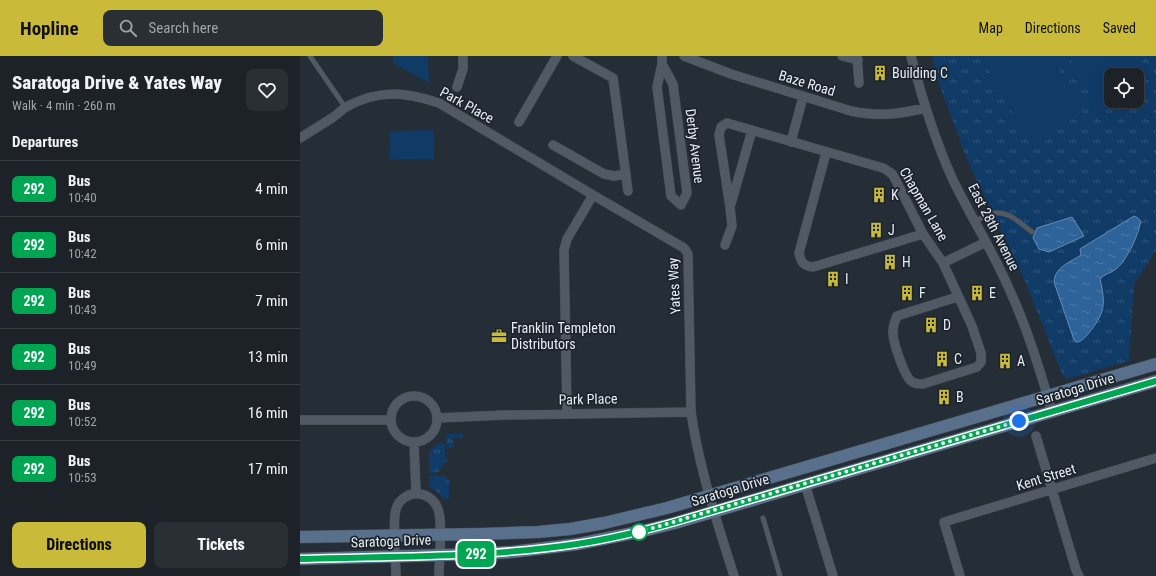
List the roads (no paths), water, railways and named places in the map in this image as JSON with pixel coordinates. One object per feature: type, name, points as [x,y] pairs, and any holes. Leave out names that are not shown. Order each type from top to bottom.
[{"type":"main road","name":"Saratoga Drive","points":[[300,537],[510,534],[570,529],[635,516],[709,496],[1156,364]]},
{"type":"main road","name":"Saratoga Drive","points":[[300,559],[512,552],[578,544],[643,531],[1156,381]]},
{"type":"street","points":[[463,56],[463,69]]},
{"type":"street","points":[[457,87],[463,69],[471,56]]},
{"type":"street","points":[[519,122],[557,56]]},
{"type":"street","points":[[573,56],[613,78],[628,191]]},
{"type":"street","name":"Baze Road","points":[[684,56],[731,74],[803,97],[864,114],[892,115],[926,108]]},
{"type":"street","points":[[842,56],[857,58],[859,83]]},
{"type":"street","name":"East 28th Avenue","points":[[911,56],[926,108],[953,178],[1019,311],[1052,411]]},
{"type":"street","name":"Derby Avenue","points":[[662,60],[673,84],[687,193],[681,205],[671,196],[657,87],[662,60]]},
{"type":"street","name":"Park Place","points":[[300,138],[333,117],[345,107],[360,100],[381,95],[401,93],[439,103],[593,195]]},
{"type":"street","points":[[791,142],[803,97]]},
{"type":"street","name":"Chapman Lane","points":[[730,207],[719,135],[721,126],[727,123],[888,170],[897,183],[923,234],[943,263],[957,297],[972,326],[981,353],[981,362],[977,367],[971,370],[923,384],[916,384],[911,381],[904,372],[898,352],[893,332],[897,316],[957,297]]},
{"type":"street","points":[[725,245],[732,226],[730,207],[752,130]]},
{"type":"street","points":[[553,145],[604,174],[614,176],[626,174]]},
{"type":"street","points":[[826,153],[799,253],[801,261],[806,266],[813,266],[923,234]]},
{"type":"street","points":[[567,413],[564,250],[567,240],[593,195]]},
{"type":"street","name":"Yates Way","points":[[593,195],[684,248],[688,254],[691,412],[699,460],[734,576]]},
{"type":"street","points":[[943,263],[986,242]]},
{"type":"street","points":[[414,396],[423,398],[430,402],[436,410],[437,418],[436,428],[431,435],[423,441],[406,441],[398,436],[393,428],[393,411],[398,403],[405,398],[414,396]]},
{"type":"street","name":"Park Place","points":[[437,418],[567,413],[691,412]]},
{"type":"street","points":[[300,420],[392,420]]},
{"type":"street","points":[[1036,436],[1079,576]]},
{"type":"street","points":[[414,442],[416,493]]},
{"type":"street","name":"Kent Street","points":[[960,576],[944,522],[1156,458]]},
{"type":"street","points":[[805,484],[832,576]]},
{"type":"street","points":[[396,576],[395,516],[399,503],[409,495],[416,493],[423,494],[435,503],[440,516],[439,576]]},
{"type":"lane","points":[[310,56],[345,107]]},
{"type":"lane","points":[[975,222],[989,214],[1004,213],[1032,232]]},
{"type":"lane","points":[[763,518],[780,576]]},
{"type":"water","points":[[1134,216],[1141,222],[1131,248],[1119,266],[1100,279],[1103,296],[1103,308],[1101,314],[1094,327],[1088,334],[1081,341],[1076,342],[1054,282],[1055,277],[1063,266],[1081,255],[1080,249]]},
{"type":"water","points":[[1072,217],[1084,236],[1049,252],[1039,249],[1033,238],[1037,228]]},
{"type":"place","name":"Building C","points":[[880,73]]},
{"type":"place","name":"K","points":[[879,195]]},
{"type":"place","name":"J","points":[[876,230]]},
{"type":"place","name":"H","points":[[890,262]]},
{"type":"place","name":"I","points":[[833,279]]},
{"type":"place","name":"F","points":[[907,293]]},
{"type":"place","name":"E","points":[[977,293]]},
{"type":"place","name":"D","points":[[931,325]]},
{"type":"place","name":"Franklin Templeton Distributors","points":[[499,336]]},
{"type":"place","name":"C","points":[[942,359]]},
{"type":"place","name":"A","points":[[1005,361]]},
{"type":"place","name":"B","points":[[944,397]]}]
